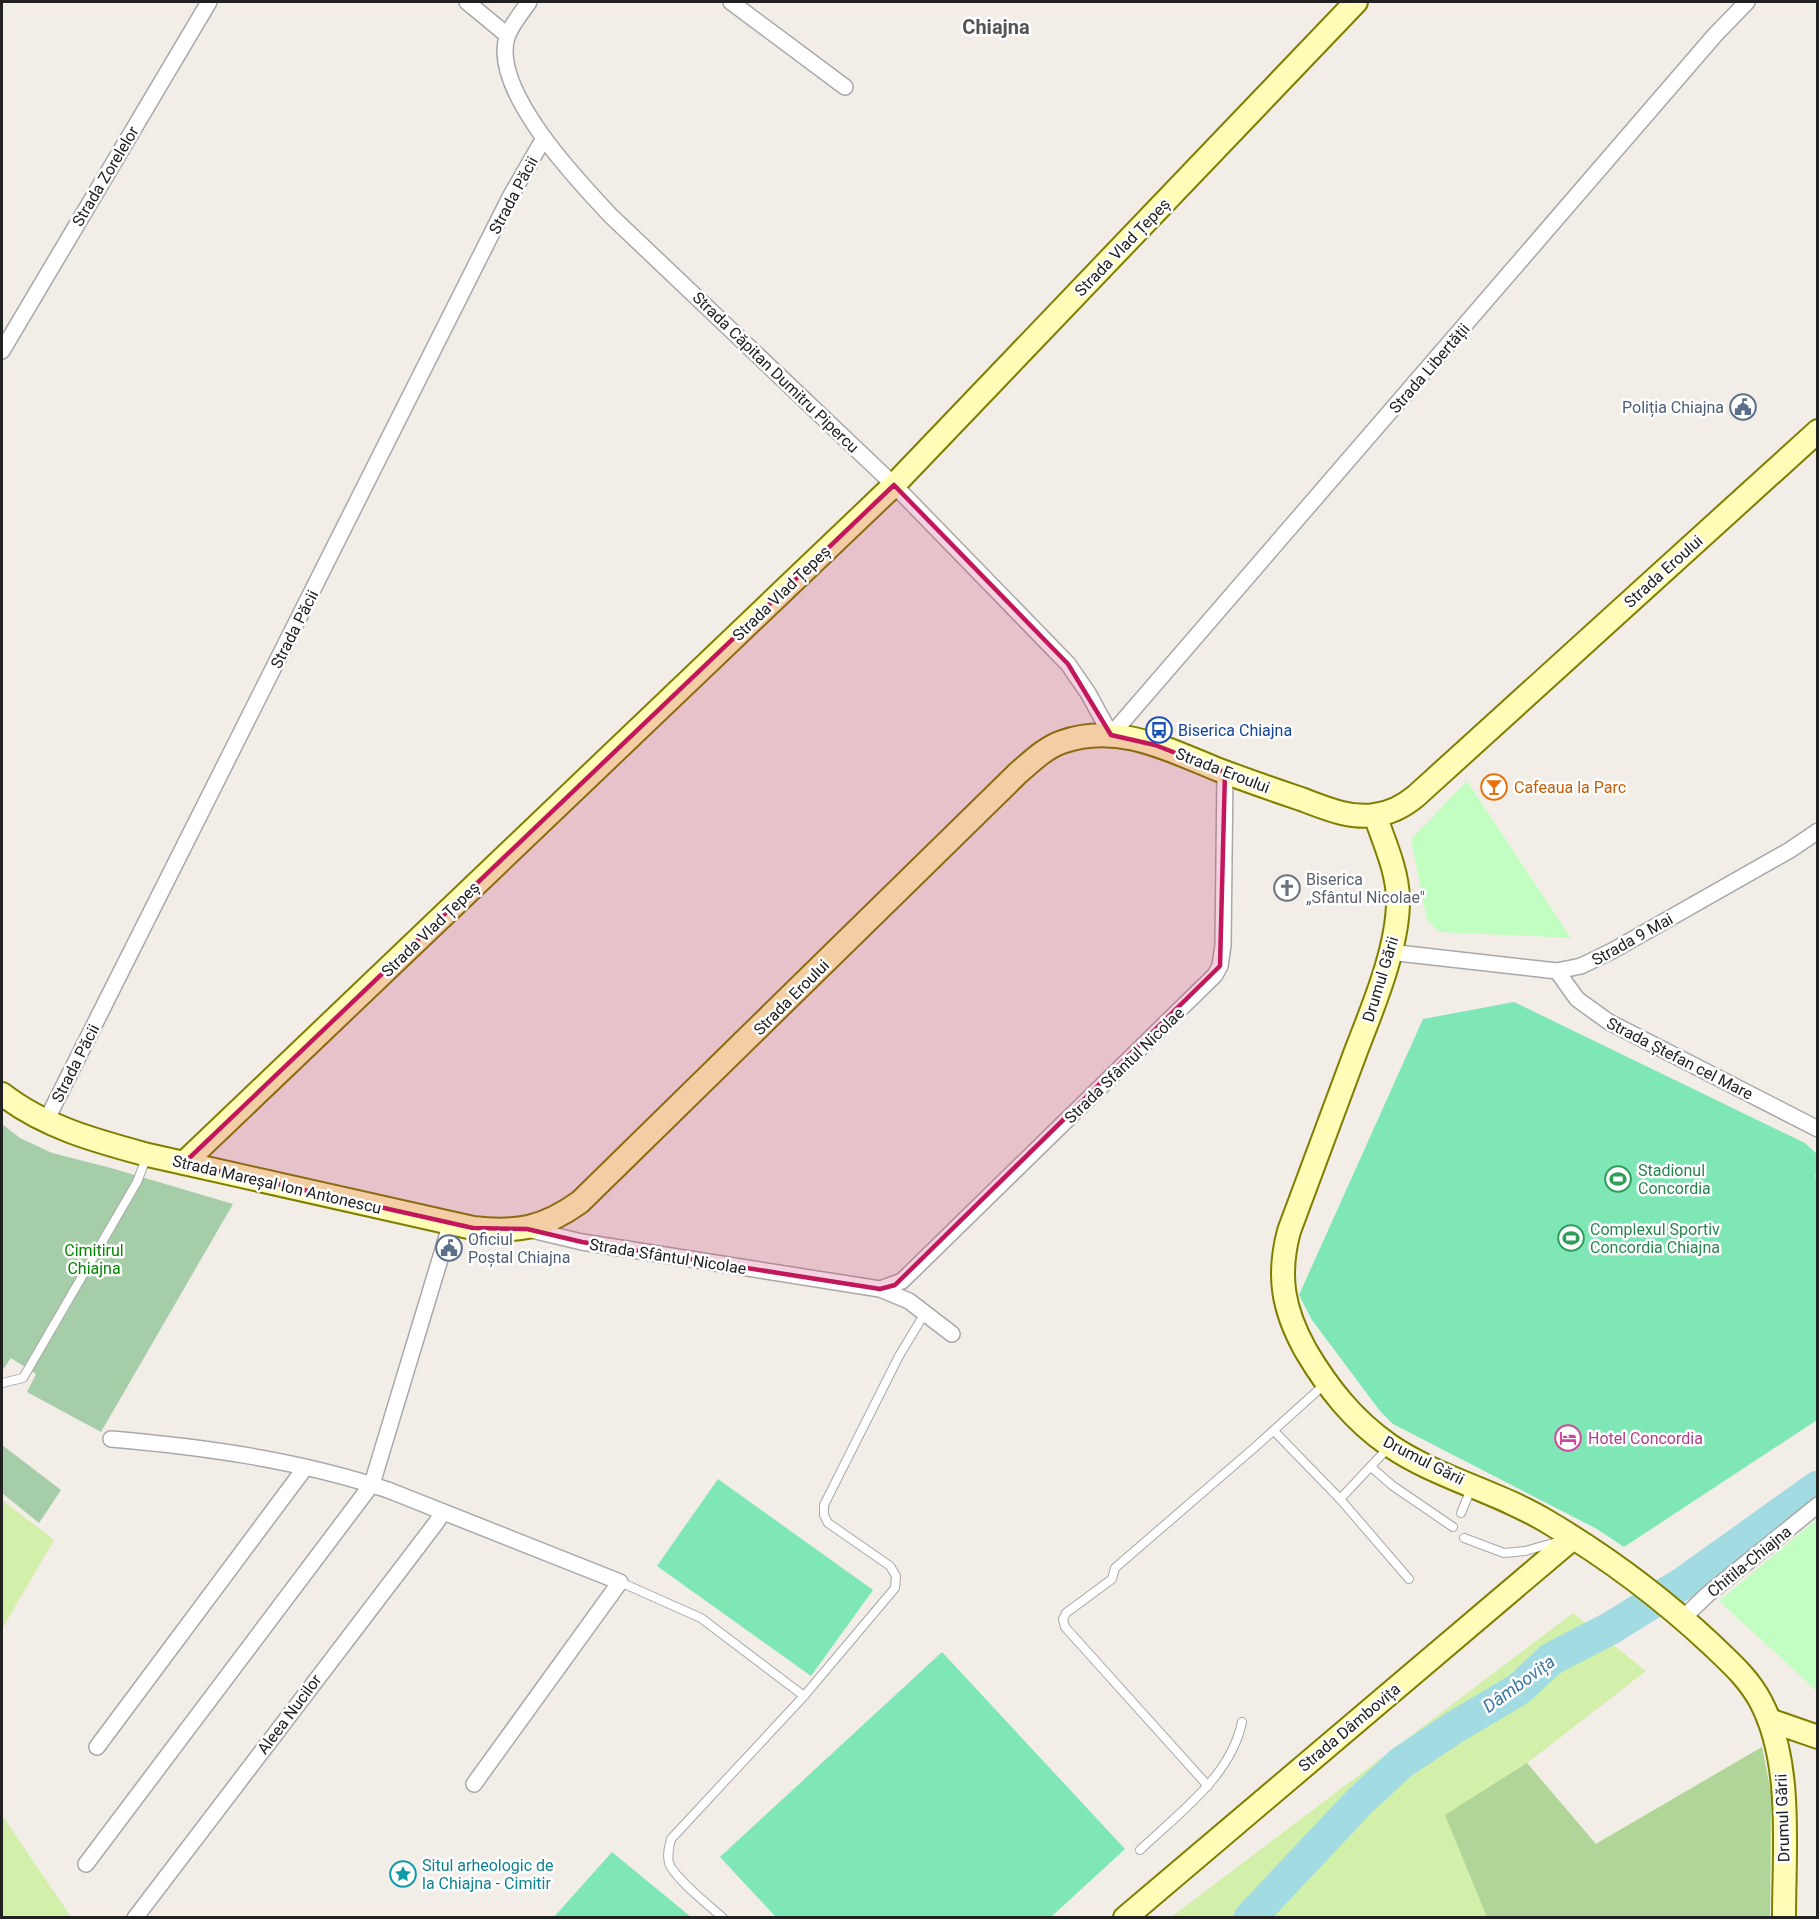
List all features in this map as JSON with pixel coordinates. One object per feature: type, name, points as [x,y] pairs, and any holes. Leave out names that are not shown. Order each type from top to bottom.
[{"type":"main road","name":"Strada Vlad Țepeș","points":[[184,1163],[894,485],[1356,2]]},
{"type":"main road","name":"Strada Eroului","points":[[562,1215],[580,1202],[1018,773],[1042,753],[1060,743],[1094,735],[1135,738],[1346,814],[1375,815],[1394,810],[1416,796],[1818,431]]},
{"type":"main road","name":"Drumul Gării","points":[[1375,815],[1390,858],[1396,884],[1397,915],[1389,952],[1371,1012],[1289,1231],[1282,1272],[1286,1306],[1301,1342],[1326,1383],[1357,1420],[1390,1446],[1548,1522],[1608,1561],[1680,1616],[1748,1682],[1770,1720],[1776,1740],[1782,1779],[1784,1917]]},
{"type":"main road","name":"Strada Mareșal Ion Antonescu","points":[[2,1094],[30,1114],[46,1121],[148,1155],[450,1223],[491,1230],[527,1229],[562,1215]]},
{"type":"main road","name":"Strada Dâmbovița","points":[[1125,1917],[1573,1538]]},
{"type":"main road","points":[[1770,1720],[1818,1737]]},
{"type":"street","name":"Strada Zorelelor","points":[[2,351],[209,2]]},
{"type":"street","points":[[467,2],[507,35],[529,2]]},
{"type":"street","points":[[730,2],[845,87]]},
{"type":"street","name":"Strada Libertății","points":[[1111,735],[1715,35],[1747,2]]},
{"type":"street","name":"Strada Căpitan Dumitru Pipercu","points":[[507,35],[505,50],[507,71],[521,103],[544,138],[588,191],[611,216],[894,485],[1068,664],[1088,693],[1111,735]]},
{"type":"street","name":"Strada Păcii","points":[[46,1121],[510,197],[544,138]]},
{"type":"street","name":"Strada Sfântul Nicolae","points":[[880,1289],[902,1281],[1215,975],[1220,966],[1223,945],[1225,772]]},
{"type":"street","name":"Strada 9 Mai","points":[[1389,952],[1557,971],[1594,961],[1790,850],[1818,831]]},
{"type":"street","name":"Strada Ștefan cel Mare","points":[[1557,971],[1568,989],[1588,1009],[1818,1129]]},
{"type":"street","points":[[86,1864],[372,1484],[450,1223]]},
{"type":"street","name":"Strada Sfântul Nicolae","points":[[527,1229],[582,1242],[880,1289],[909,1301],[952,1334]]},
{"type":"street","points":[[111,1439],[178,1445],[237,1454],[372,1484],[620,1582],[474,1784]]},
{"type":"street","points":[[97,1747],[305,1468]]},
{"type":"street","name":"Chitila-Chiajna","points":[[1680,1616],[1818,1504]]},
{"type":"street","name":"Aleea Nucilor","points":[[135,1917],[443,1512]]},
{"type":"lane","points":[[2,1383],[23,1378],[137,1182],[148,1155]]},
{"type":"lane","points":[[723,1917],[676,1874],[669,1863],[668,1851],[671,1839],[804,1696],[895,1588],[896,1576],[890,1566],[828,1523],[824,1515],[824,1504],[898,1356],[925,1313]]},
{"type":"lane","points":[[1208,1786],[1065,1627],[1063,1619],[1066,1613],[1112,1579],[1115,1568],[1274,1431],[1326,1383]]},
{"type":"lane","points":[[1274,1431],[1340,1499],[1409,1579]]},
{"type":"lane","points":[[1340,1499],[1390,1446]]},
{"type":"lane","points":[[1371,1467],[1453,1527]]},
{"type":"lane","points":[[1461,1513],[1473,1485]]},
{"type":"lane","points":[[1464,1538],[1504,1553],[1525,1551],[1573,1538]]},
{"type":"lane","points":[[620,1582],[701,1618],[804,1696]]},
{"type":"lane","points":[[1140,1850],[1208,1786],[1238,1739],[1242,1722]]},
{"type":"highlighted area","points":[[894,485],[1068,664],[1111,735],[1155,745],[1225,772],[1220,966],[895,1285],[880,1289],[582,1242],[527,1229],[473,1228],[184,1163]]},
{"type":"green space","points":[[1467,781],[1571,938],[1440,932],[1427,921],[1411,839]]},
{"type":"green space","name":"Complexul Sportiv Concordia Chiajna","points":[[1514,1002],[1805,1143],[1817,1154],[1815,1176],[1818,1181],[1817,1420],[1624,1547],[1597,1529],[1393,1424],[1380,1411],[1312,1320],[1299,1295],[1423,1019]]},
{"type":"green space","name":"Cimitirul Chiajna","points":[[2,1124],[20,1138],[52,1153],[233,1204],[101,1432],[27,1392],[36,1374],[11,1358],[2,1371]]},
{"type":"green space","points":[[2,1445],[61,1490],[39,1523],[2,1493]]},
{"type":"green space","points":[[718,1479],[873,1590],[811,1676],[657,1566]]},
{"type":"green space","points":[[2,1500],[54,1540],[2,1629]]},
{"type":"green space","points":[[1817,1519],[1817,1691],[1719,1601]]},
{"type":"green space","points":[[1573,1613],[1646,1671],[1527,1763],[1595,1844],[1762,1747],[1771,1793],[1770,1917],[1170,1918]]},
{"type":"green space","points":[[942,1652],[1125,1849],[1051,1917],[776,1917],[720,1857]]},
{"type":"green space","points":[[1762,1747],[1771,1793],[1770,1917],[1487,1917],[1445,1815],[1527,1763],[1596,1844]]},
{"type":"green space","points":[[2,1815],[71,1917],[2,1917]]},
{"type":"green space","points":[[612,1852],[691,1917],[554,1917]]},
{"type":"waterway","name":"Dâmbovița","points":[[1250,1918],[1359,1802],[1401,1763],[1455,1727],[1519,1689],[1551,1659],[1611,1628],[1685,1582],[1818,1487]]},
{"type":"place","name":"Poliția Chiajna","points":[[1743,407]]},
{"type":"place","name":"Biserica Chiajna","points":[[1159,730]]},
{"type":"place","name":"Cafeaua la Parc","points":[[1494,787]]},
{"type":"place","name":"Biserica „Sfântul Nicolae\"","points":[[1287,888]]},
{"type":"place","name":"Stadionul Concordia","points":[[1618,1179]]},
{"type":"place","name":"Complexul Sportiv Concordia Chiajna","points":[[1571,1238]]},
{"type":"place","name":"Oficiul Poștal Chiajna","points":[[449,1248]]},
{"type":"place","name":"Hotel Concordia","points":[[1568,1438]]},
{"type":"place","name":"Situl arheologic de la Chiajna - Cimitir","points":[[403,1874]]},
{"type":"district","name":"Chiajna","points":[[996,27]]}]
